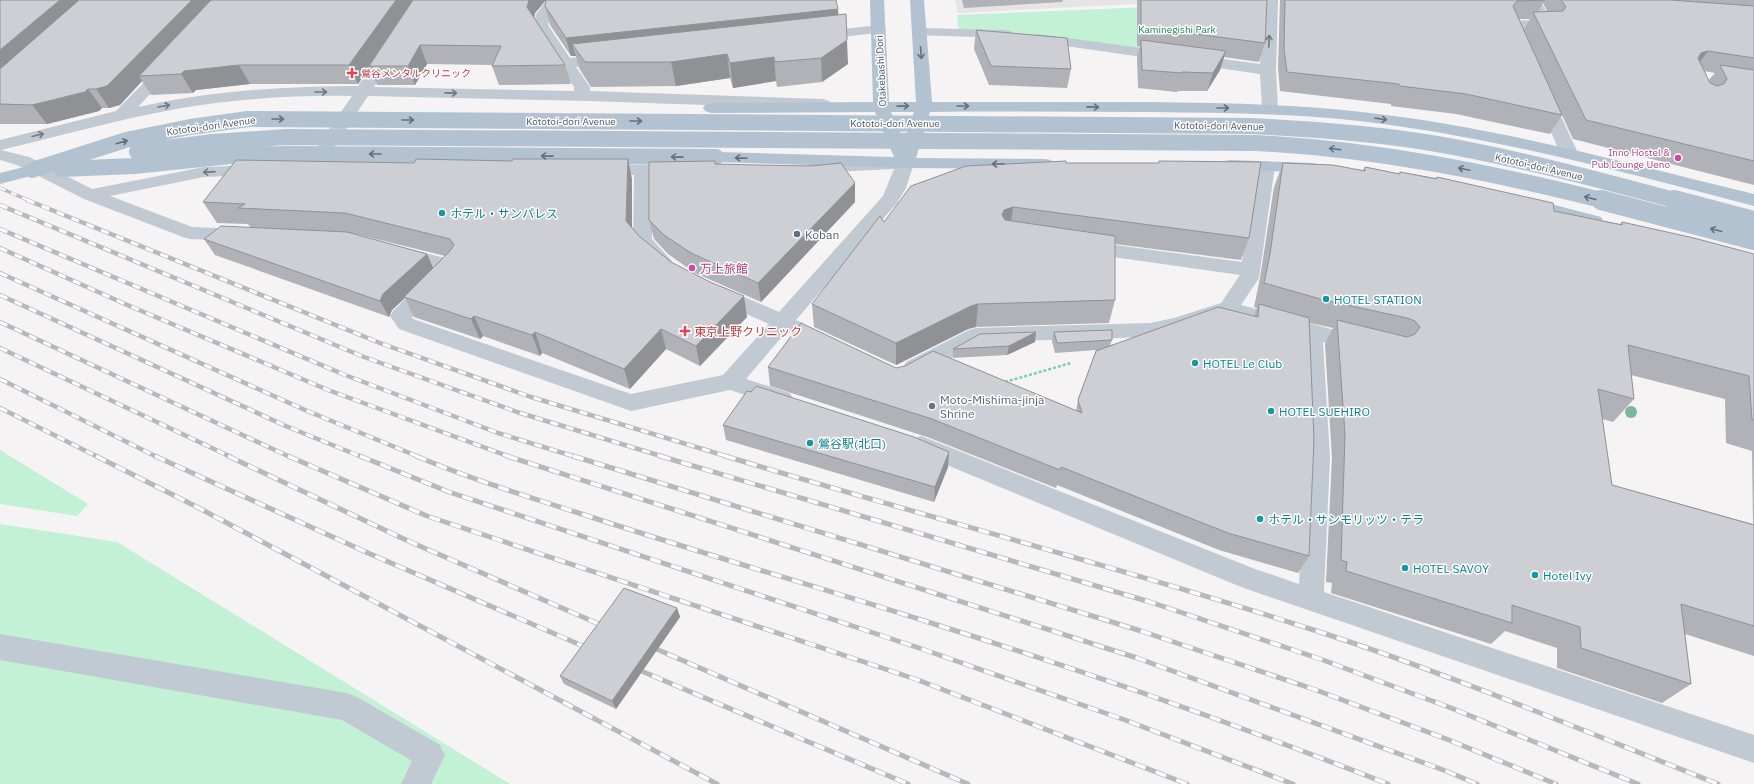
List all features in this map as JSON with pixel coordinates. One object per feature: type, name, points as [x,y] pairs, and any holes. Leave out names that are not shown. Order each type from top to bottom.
[{"type":"main road","name":"Otakebashi Dori","points":[[877,0],[881,106],[905,163]]},
{"type":"main road","points":[[905,163],[924,106],[917,0]]},
{"type":"main road","points":[[32,170],[80,142],[108,131],[134,124],[221,109],[274,106],[326,104],[619,109],[881,106],[1270,108],[1435,126],[1569,153],[1754,200]]},
{"type":"main road","name":"Kototoi-dori Avenue","points":[[0,178],[32,170],[126,140],[190,127],[248,119],[1250,126],[1366,134],[1431,143],[1527,164],[1754,221]]},
{"type":"main road","name":"Kototoi-dori Avenue","points":[[32,170],[187,144],[286,137],[1256,143],[1322,147],[1380,154],[1445,165],[1619,205],[1754,240]]},
{"type":"main road","points":[[32,170],[134,166],[197,158],[288,154],[716,157],[905,163],[1062,164]]},
{"type":"main road","points":[[1212,165],[1327,169]]},
{"type":"main road","points":[[1509,200],[1612,225]]},
{"type":"street","points":[[310,170],[424,0]]},
{"type":"street","points":[[554,0],[543,14],[541,25],[582,87],[581,96]]},
{"type":"street","points":[[1270,108],[1268,70],[1271,0]]},
{"type":"street","points":[[1524,53],[1512,24],[1547,25],[1533,0]]},
{"type":"street","points":[[806,38],[879,29]]},
{"type":"street","points":[[919,32],[1009,34],[1268,70]]},
{"type":"street","points":[[122,114],[176,58]]},
{"type":"street","points":[[566,63],[620,58]]},
{"type":"street","points":[[1537,82],[1569,153]]},
{"type":"street","points":[[0,145],[122,114],[193,101],[238,95],[272,93],[363,92],[581,96],[881,106]]},
{"type":"street","points":[[0,155],[23,161],[90,195],[190,232],[261,236]]},
{"type":"street","points":[[90,195],[204,172],[310,170],[747,171],[905,163],[897,188],[891,199],[730,382]]},
{"type":"street","points":[[1228,308],[1249,278],[1266,166]]},
{"type":"street","points":[[643,170],[643,241],[660,260],[676,271]]},
{"type":"street","points":[[1064,244],[1250,270]]},
{"type":"street","points":[[385,249],[451,266],[400,316],[406,324],[631,403],[730,382],[801,406]]},
{"type":"street","points":[[705,288],[814,337]]},
{"type":"street","points":[[896,377],[976,335],[1150,330],[1176,325],[1228,308],[1312,332],[1379,347]]},
{"type":"street","points":[[1311,599],[1318,458],[1312,332]]},
{"type":"street","points":[[901,438],[1250,579],[1754,749]]},
{"type":"street","points":[[0,647],[347,707],[430,755],[416,784]]},
{"type":"path","points":[[1001,384],[1074,362]]},
{"type":"shaded area","points":[[955,0],[1214,0],[958,13]]},
{"type":"green space","name":"Kaminegishi Park","points":[[1197,5],[1206,58],[1127,46],[959,32],[957,15]]},
{"type":"green space","points":[[0,450],[88,504],[77,516],[0,504]]},
{"type":"green space","points":[[0,524],[117,542],[510,784],[0,784]]},
{"type":"building","points":[[0,0],[60,0],[0,50]]},
{"type":"building","points":[[79,0],[192,0],[107,86],[96,89],[88,89],[85,92],[32,105],[0,104],[0,69]]},
{"type":"building","points":[[211,0],[396,0],[349,65],[239,65],[184,71],[181,74],[139,76]]},
{"type":"building","points":[[413,0],[529,0],[527,7],[565,65],[492,66],[501,46],[420,45],[408,66],[369,66]]},
{"type":"building","points":[[546,0],[836,0],[838,9],[566,38],[545,6]]},
{"type":"building","points":[[1141,0],[1267,0],[1265,43],[1141,27]]},
{"type":"building","points":[[1285,0],[1545,0],[1517,1],[1513,6],[1562,115],[1466,94],[1400,86],[1399,84],[1287,72],[1284,49]]},
{"type":"building","points":[[1561,0],[1670,0],[1754,6],[1754,58],[1708,51],[1701,53],[1698,58],[1710,83],[1717,86],[1724,84],[1727,79],[1720,65],[1754,70],[1754,161],[1586,120],[1533,12],[1563,11],[1566,7]]},
{"type":"building","points":[[846,14],[847,40],[821,58],[775,62],[774,57],[730,63],[727,54],[671,62],[585,62],[572,44]]},
{"type":"building","points":[[976,30],[1067,38],[1071,69],[991,66]]},
{"type":"building","points":[[1141,40],[1226,51],[1213,73],[1182,73],[1142,70]]},
{"type":"building","points":[[416,159],[512,161],[513,159],[628,159],[626,221],[639,236],[671,262],[710,282],[744,296],[696,346],[661,329],[624,369],[535,332],[532,335],[474,316],[471,319],[404,297],[450,251],[454,245],[450,239],[345,213],[238,208],[245,204],[203,202],[236,160],[414,163]]},
{"type":"building","points":[[715,161],[715,164],[811,166],[841,163],[855,183],[758,283],[691,253],[664,235],[649,220],[649,162]]},
{"type":"building","points":[[1066,161],[1066,163],[1159,163],[1159,161],[1261,162],[1249,238],[1013,207],[1004,210],[1002,215],[1005,220],[1115,236],[1115,300],[978,304],[971,306],[896,343],[812,304],[880,216],[884,222],[911,186],[966,166]]},
{"type":"building","points":[[1283,163],[1333,165],[1365,171],[1365,167],[1400,174],[1400,172],[1437,179],[1437,177],[1553,203],[1554,211],[1622,225],[1622,222],[1694,238],[1754,254],[1754,420],[1752,420],[1749,376],[1628,345],[1634,399],[1598,389],[1612,485],[1754,525],[1754,626],[1681,604],[1691,684],[1581,648],[1580,627],[1512,605],[1512,623],[1346,571],[1347,562],[1341,560],[1345,435],[1337,320],[1407,337],[1415,334],[1420,327],[1415,321],[1407,318],[1324,300],[1264,283],[1270,254]]},
{"type":"building","points":[[221,226],[347,232],[427,254],[383,294],[380,301],[204,239]]},
{"type":"building","points":[[1259,304],[1309,318],[1314,440],[1309,556],[1228,533],[1061,467],[1060,470],[932,419],[768,367],[801,323],[896,368],[905,366],[933,351],[1082,413],[1078,400],[1096,351],[1218,307],[1258,317]]},
{"type":"building","points":[[1112,330],[1112,340],[1057,343],[1054,332]]},
{"type":"building","points":[[1036,332],[1009,346],[953,349],[980,334]]},
{"type":"building","points":[[756,386],[914,437],[949,452],[935,487],[723,425],[747,391],[751,392]]},
{"type":"building","points":[[624,588],[677,608],[612,701],[560,676]]},
{"type":"railway","points":[[0,188],[30,201]]},
{"type":"railway","points":[[27,200],[380,343],[531,397],[729,457]]},
{"type":"railway","points":[[0,205],[364,357],[517,412],[664,457]]},
{"type":"railway","points":[[0,229],[345,375],[498,433],[576,457]]},
{"type":"railway","points":[[0,248],[125,304],[328,390],[509,457]]},
{"type":"railway","points":[[0,273],[305,410],[419,457]]},
{"type":"railway","points":[[0,295],[288,427],[362,457]]},
{"type":"railway","points":[[0,322],[290,457]]},
{"type":"railway","points":[[0,348],[231,457]]},
{"type":"railway","points":[[0,379],[157,457]]},
{"type":"railway","points":[[0,408],[96,456]]},
{"type":"railway","points":[[96,456],[197,507],[717,784]]},
{"type":"railway","points":[[155,456],[368,553],[592,650]]},
{"type":"railway","points":[[228,456],[406,540],[608,628]]},
{"type":"railway","points":[[288,456],[427,516],[918,680],[1187,784]]},
{"type":"railway","points":[[360,456],[449,492],[922,649],[1125,720],[1293,784]]},
{"type":"railway","points":[[416,456],[525,496],[989,641],[1104,679],[1388,784]]},
{"type":"railway","points":[[573,456],[1141,631],[1316,690],[1449,740],[1556,784]]},
{"type":"railway","points":[[660,456],[1150,602],[1323,660],[1451,708],[1638,784]]},
{"type":"railway","points":[[725,456],[1172,586],[1320,632],[1421,667],[1718,784]]},
{"type":"railway","points":[[509,457],[1137,658],[1446,771],[1477,784]]},
{"type":"railway","points":[[647,645],[968,784]]},
{"type":"railway","points":[[632,667],[908,784]]},
{"type":"place","name":"鶯谷メンタルクリニック","points":[[352,73]]},
{"type":"place","name":"Inno Hostel & Pub Lounge Ueno","points":[[1678,158]]},
{"type":"place","name":"ホテル・サンパレス","points":[[442,213]]},
{"type":"place","name":"Koban","points":[[797,234]]},
{"type":"place","name":"万上旅館","points":[[692,268]]},
{"type":"place","name":"HOTEL STATION","points":[[1326,299]]},
{"type":"place","name":"東京上野クリニック","points":[[685,331]]},
{"type":"place","name":"HOTEL Le Club","points":[[1195,363]]},
{"type":"place","name":"Moto-Mishima-jinja Shrine","points":[[932,406]]},
{"type":"place","name":"HOTEL SUEHIRO","points":[[1271,411]]},
{"type":"place","name":"鶯谷駅(北口)","points":[[810,443]]},
{"type":"place","name":"ホテル・サンモリッツ・テラ","points":[[1260,519]]},
{"type":"place","name":"HOTEL SAVOY","points":[[1405,568]]},
{"type":"place","name":"Hotel Ivy","points":[[1535,575]]}]
